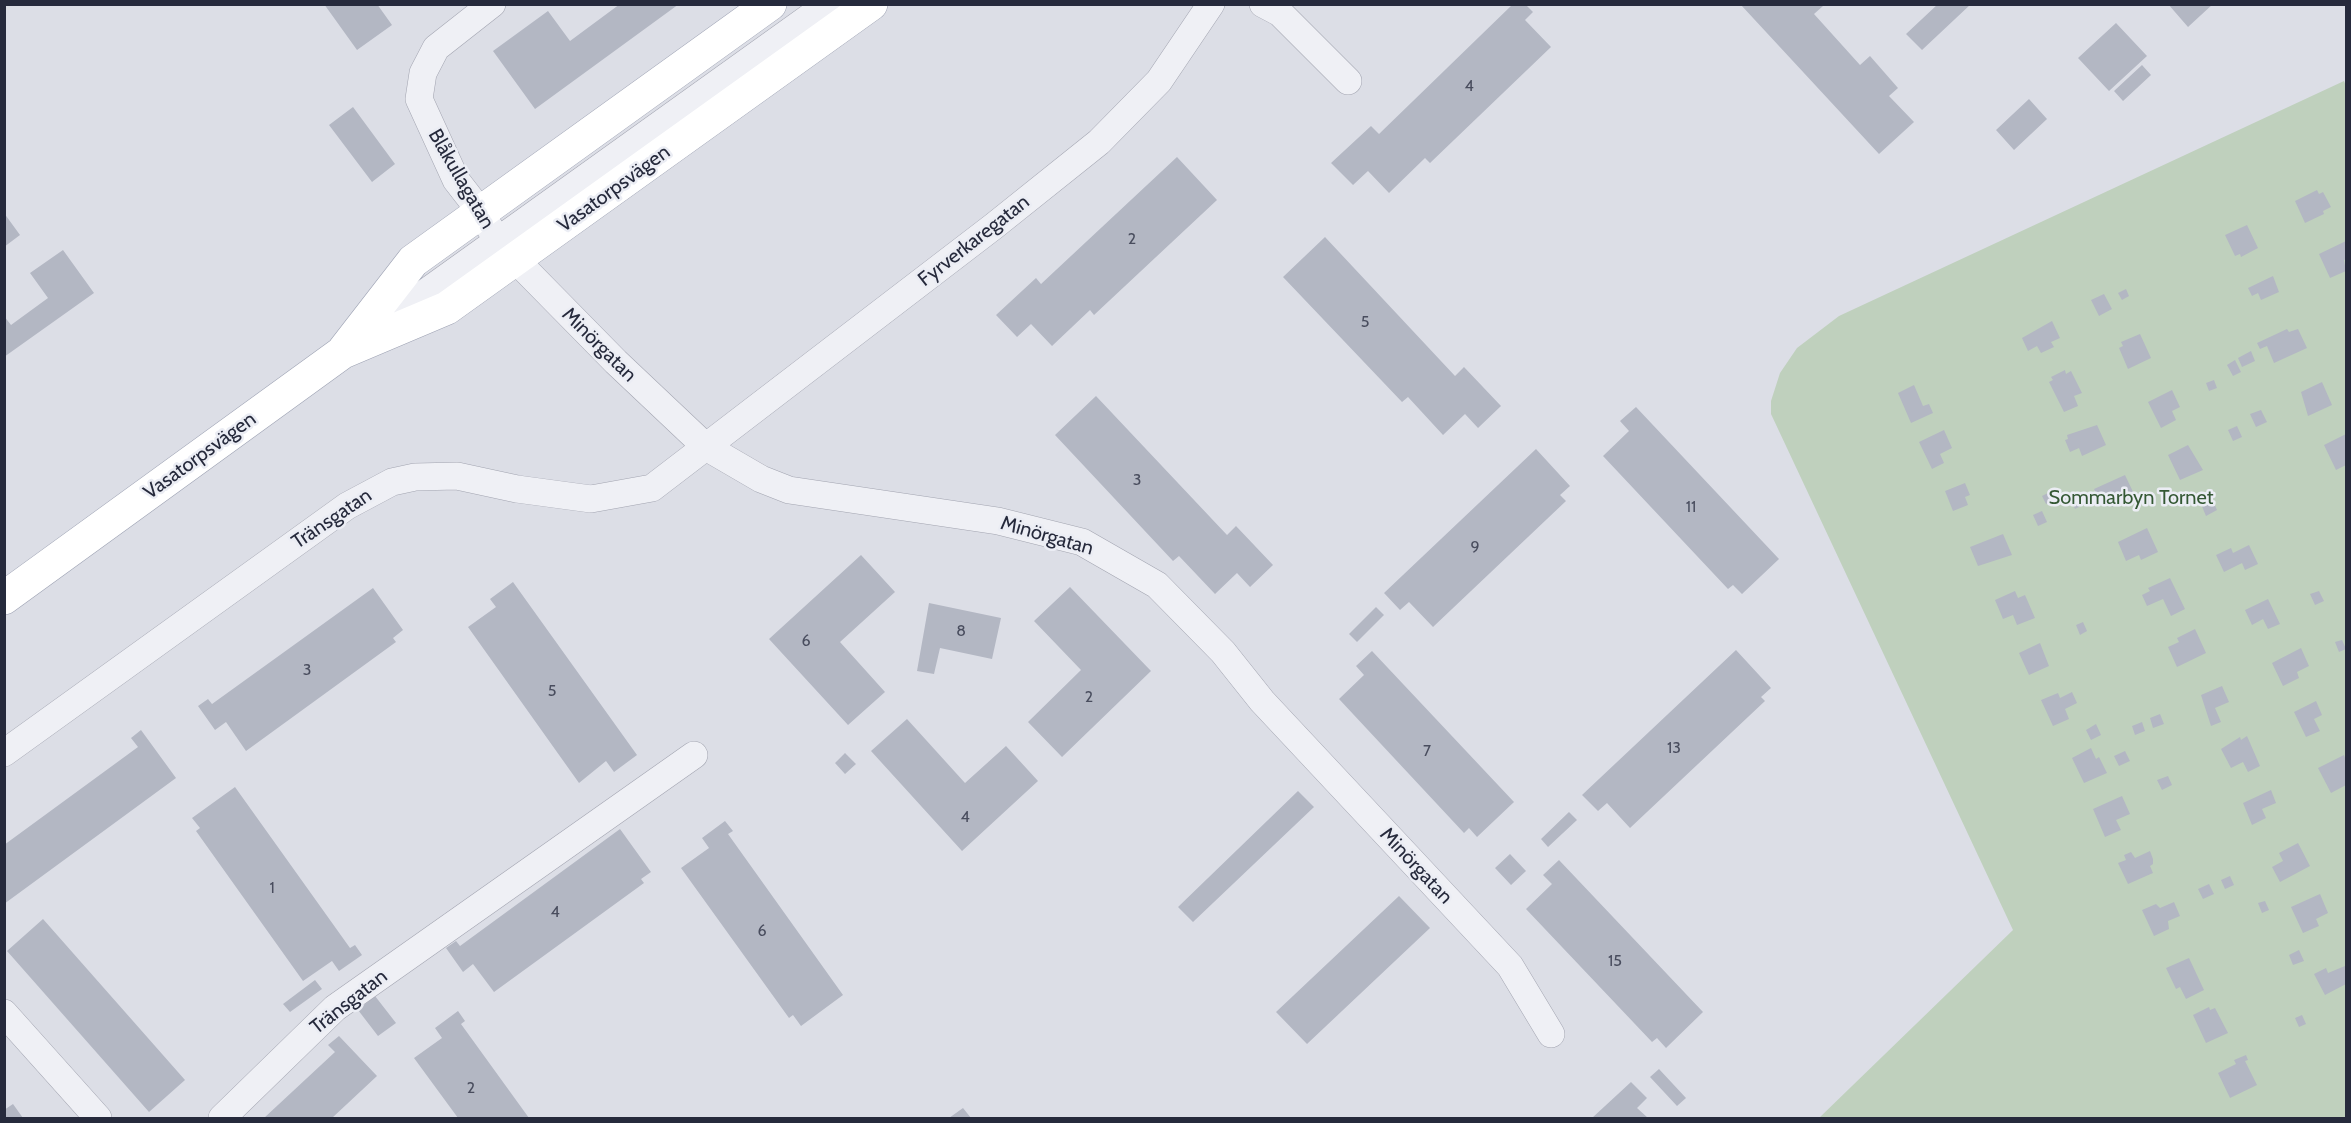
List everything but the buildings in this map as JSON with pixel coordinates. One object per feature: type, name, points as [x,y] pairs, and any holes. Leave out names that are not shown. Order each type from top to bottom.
[{"type":"main road","name":"Vasatorpsvägen","points":[[343,352],[413,261],[770,4]]},
{"type":"main road","name":"Vasatorpsvägen","points":[[4,598],[343,352],[447,308],[506,251],[871,4]]},
{"type":"main road","name":"Vasatorpsvägen","points":[[4,586],[57,560]]},
{"type":"street","name":"Blåkullagatan","points":[[492,4],[436,48],[419,85],[419,99],[456,180],[506,251]]},
{"type":"street","name":"Fyrverkaregatan","points":[[706,447],[994,226],[1099,142],[1133,111],[1159,81],[1211,4]]},
{"type":"street","points":[[1263,4],[1280,13],[1348,81]]},
{"type":"street","points":[[506,251],[826,8]]},
{"type":"street","name":"Minörgatan","points":[[506,251],[706,447],[761,479],[789,490],[998,521],[1082,542],[1157,585],[1223,652],[1262,701],[1510,966],[1551,1034]]},
{"type":"street","name":"Tränsgatan","points":[[4,753],[347,506],[392,482],[415,477],[457,476],[517,489],[591,499],[652,488],[706,447]]},
{"type":"street","name":"Tränsgatan","points":[[222,1119],[335,1008],[694,755]]},
{"type":"street","points":[[4,1013],[98,1119]]},
{"type":"green space","name":"Sommarbyn Tornet","points":[[2344,81],[2346,86],[2346,1118],[1819,1118],[2013,930],[1771,414],[1771,401],[1780,373],[1797,348],[1839,316]]}]
